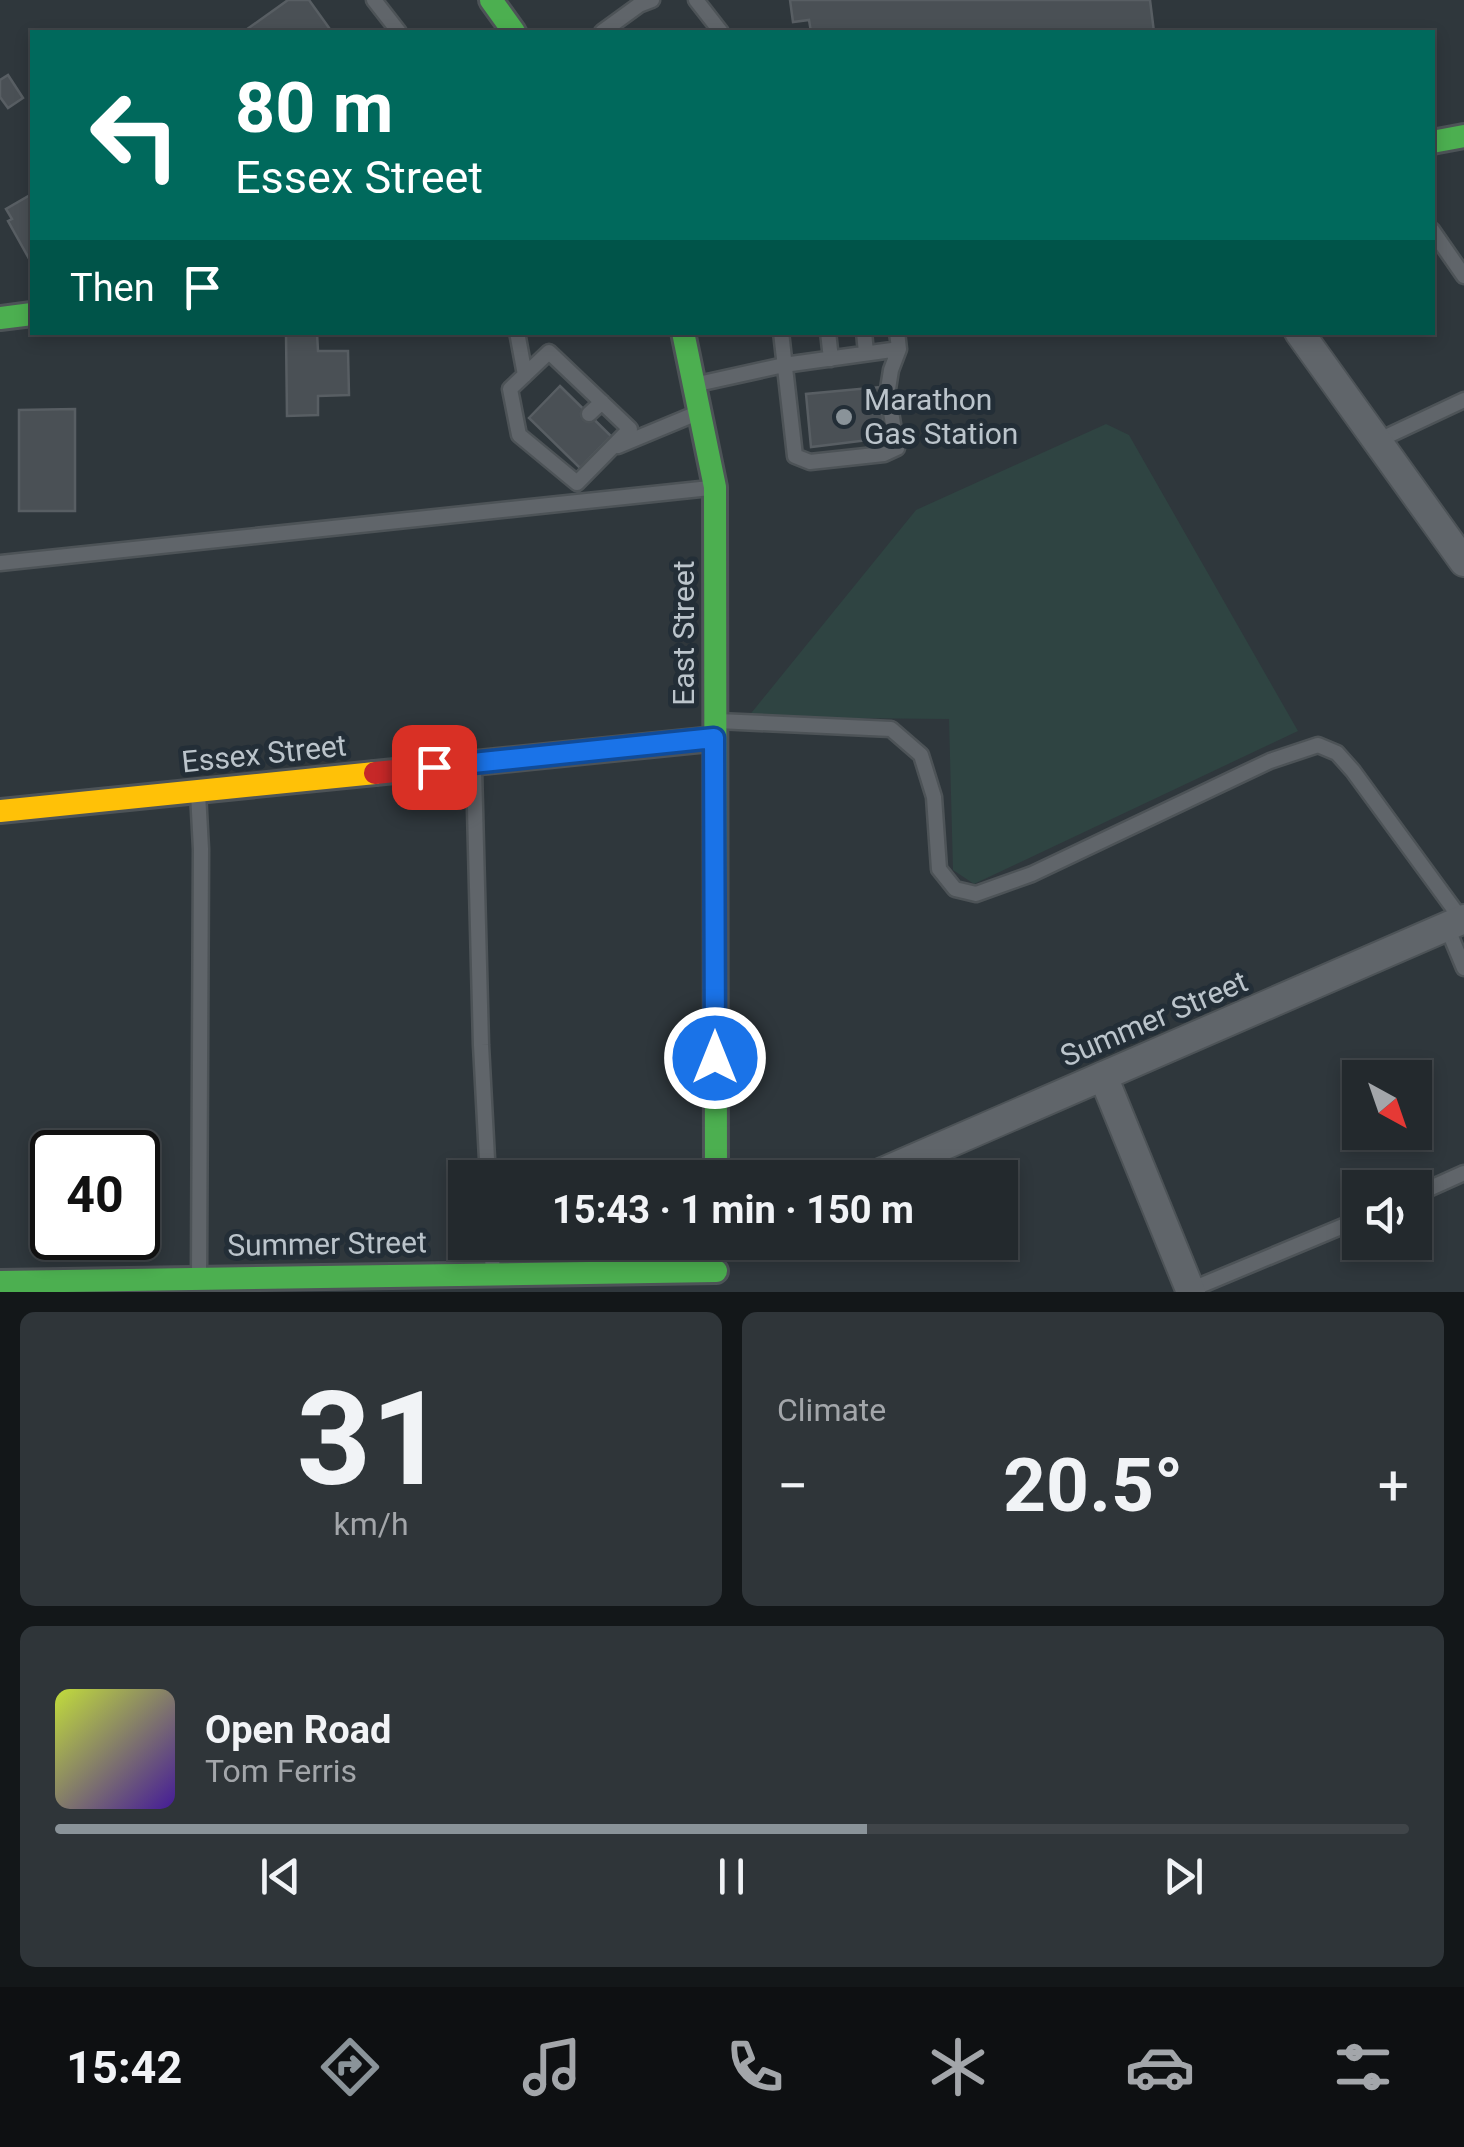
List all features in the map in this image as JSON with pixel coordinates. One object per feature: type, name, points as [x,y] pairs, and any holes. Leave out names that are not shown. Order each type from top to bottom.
[{"type":"street","points":[[492,0],[513,30]]},
{"type":"street","points":[[1435,141],[1464,136]]},
{"type":"street","points":[[0,318],[30,314]]},
{"type":"street","name":"East Street","points":[[684,335],[715,488],[716,1160]]},
{"type":"street","points":[[1301,335],[1464,562]]},
{"type":"street","name":"Essex Street","points":[[0,811],[474,763],[714,729]]},
{"type":"street","name":"Summer Street","points":[[910,1160],[1458,922]]},
{"type":"street","points":[[1103,1076],[1190,1291]]},
{"type":"street","name":"Summer Street","points":[[0,1282],[454,1284],[493,1274],[689,1260]]},
{"type":"lane","points":[[374,0],[396,30]]},
{"type":"lane","points":[[621,27],[639,5],[652,0]]},
{"type":"lane","points":[[696,0],[719,30]]},
{"type":"lane","points":[[1435,234],[1464,276]]},
{"type":"lane","points":[[518,335],[525,375]]},
{"type":"lane","points":[[781,335],[795,456],[810,462],[884,454],[897,448],[891,412]]},
{"type":"lane","points":[[828,335],[831,359]]},
{"type":"lane","points":[[864,335],[866,353]]},
{"type":"lane","points":[[695,385],[784,365],[866,353],[898,340]]},
{"type":"lane","points":[[888,389],[898,340]]},
{"type":"lane","points":[[548,352],[602,402],[630,428],[578,484],[554,452],[519,434],[510,389],[548,352]]},
{"type":"lane","points":[[1377,441],[1464,400]]},
{"type":"lane","points":[[589,414],[602,402]]},
{"type":"lane","points":[[612,448],[700,412]]},
{"type":"lane","points":[[0,563],[715,488]]},
{"type":"lane","points":[[714,729],[891,729],[921,755],[934,797],[939,869],[955,889],[976,894],[1032,874],[1270,761],[1318,746],[1337,752],[1458,922],[1464,968]]},
{"type":"lane","points":[[474,763],[487,1160]]},
{"type":"lane","points":[[198,791],[199,1285]]},
{"type":"lane","points":[[1432,1187],[1464,1174]]},
{"type":"lane","points":[[1190,1291],[1342,1227]]},
{"type":"lane","points":[[492,1260],[493,1274]]},
{"type":"green space","points":[[1106,424],[1129,435],[1298,731],[974,884],[953,870],[949,719],[748,717],[916,510]]},
{"type":"building","points":[[288,0],[309,0],[331,30],[246,30]]},
{"type":"building","points":[[790,0],[1150,0],[1154,30],[811,30],[809,20],[793,22]]},
{"type":"building","points":[[8,75],[23,98],[8,108],[0,97],[0,80]]},
{"type":"building","points":[[30,195],[30,260],[8,221],[12,219],[6,209]]},
{"type":"building","points":[[286,335],[317,335],[318,351],[348,351],[349,395],[318,396],[318,415],[287,416]]},
{"type":"building","points":[[560,386],[611,436],[580,468],[529,418]]},
{"type":"building","points":[[880,387],[885,438],[811,447],[806,394]]},
{"type":"building","points":[[75,409],[75,511],[19,511],[19,410]]},
{"type":"traffic: fast","points":[[491,0],[513,30]]},
{"type":"traffic: fast","points":[[1435,141],[1464,136]]},
{"type":"traffic: fast","points":[[0,318],[30,314]]},
{"type":"traffic: fast","points":[[684,335],[715,487],[716,1160]]},
{"type":"traffic: fast","points":[[0,1282],[716,1271]]},
{"type":"traffic: slow","points":[[0,811],[375,773]]},
{"type":"traffic: jam","points":[[375,773],[713,739]]},
{"type":"place","name":"Marathon Gas Station","points":[[844,417]]},
{"type":"route","points":[[434,767],[714,738],[715,1058]]}]
